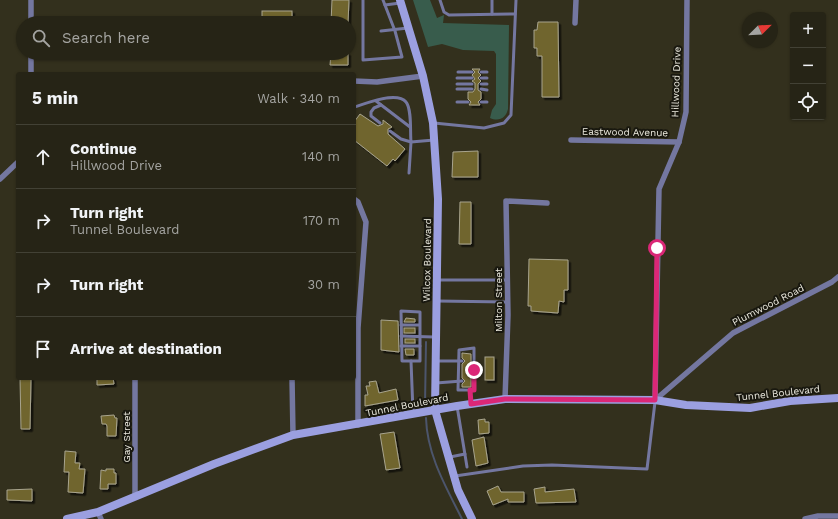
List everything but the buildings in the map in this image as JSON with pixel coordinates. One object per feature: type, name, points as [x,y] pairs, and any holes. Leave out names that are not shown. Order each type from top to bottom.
[{"type":"main road","name":"Wilcox Boulevard","points":[[401,1],[423,76],[433,123],[438,199],[436,410],[458,490],[472,519]]},
{"type":"main road","name":"Tunnel Boulevard","points":[[67,519],[99,516],[135,495],[293,435],[358,425],[457,406],[505,399],[655,400],[686,405],[750,408],[790,401],[838,398]]},
{"type":"street","points":[[31,0],[31,16]]},
{"type":"street","points":[[575,23],[576,0]]},
{"type":"street","name":"Hillwood Drive","points":[[655,400],[659,190],[679,142],[686,112],[687,0]]},
{"type":"street","points":[[31,60],[31,72]]},
{"type":"street","points":[[356,81],[377,82],[423,76]]},
{"type":"street","name":"Eastwood Avenue","points":[[571,140],[679,142]]},
{"type":"street","points":[[0,179],[16,164]]},
{"type":"street","points":[[356,200],[366,222],[358,328],[358,425]]},
{"type":"street","name":"Milton Street","points":[[505,399],[507,302],[506,201],[547,203]]},
{"type":"street","name":"Plumwood Road","points":[[655,400],[734,333],[832,282],[838,277]]},
{"type":"street","name":"Gay Street","points":[[135,380],[135,495]]},
{"type":"street","points":[[292,380],[293,435]]},
{"type":"street","points":[[805,519],[818,516],[838,516]]},
{"type":"lane","points":[[363,0],[363,60],[402,57],[395,31],[383,0]]},
{"type":"lane","points":[[440,0],[444,12],[449,15],[515,14]]},
{"type":"lane","points":[[492,0],[492,14]]},
{"type":"lane","points":[[433,123],[484,128],[504,123],[511,115],[516,0]]},
{"type":"lane","points":[[385,5],[401,1]]},
{"type":"lane","points":[[381,32],[410,28]]},
{"type":"lane","points":[[458,72],[472,72]]},
{"type":"lane","points":[[481,72],[487,72]]},
{"type":"lane","points":[[458,78],[472,78]]},
{"type":"lane","points":[[481,78],[487,78]]},
{"type":"lane","points":[[457,84],[472,84]]},
{"type":"lane","points":[[481,84],[487,84]]},
{"type":"lane","points":[[457,89],[472,89]]},
{"type":"lane","points":[[481,90],[487,90]]},
{"type":"lane","points":[[356,107],[392,97],[406,101],[408,106],[411,142],[409,173]]},
{"type":"lane","points":[[376,101],[410,127]]},
{"type":"lane","points":[[458,102],[468,102]]},
{"type":"lane","points":[[481,102],[487,102]]},
{"type":"lane","points":[[380,123],[372,116],[371,112],[374,108],[381,105]]},
{"type":"lane","points":[[390,130],[401,139],[411,142],[434,140]]},
{"type":"lane","points":[[437,280],[507,280]]},
{"type":"lane","points":[[437,301],[507,302]]},
{"type":"lane","points":[[401,311],[420,312],[420,361],[402,360],[401,325],[401,311]]},
{"type":"lane","points":[[401,325],[419,325]]},
{"type":"lane","points":[[401,336],[436,337]]},
{"type":"lane","points":[[401,346],[420,346]]},
{"type":"lane","points":[[474,348],[474,390],[458,390],[457,381],[460,370],[458,361],[459,350],[474,348]]},
{"type":"lane","points":[[411,361],[413,414]]},
{"type":"lane","points":[[436,361],[462,361]]},
{"type":"lane","points":[[436,383],[462,381]]},
{"type":"lane","points":[[470,390],[471,404]]},
{"type":"lane","points":[[454,476],[523,466],[552,465],[647,469],[655,400]]},
{"type":"lane","points":[[457,406],[467,467]]},
{"type":"lane","points":[[450,457],[465,454]]},
{"type":"green space","points":[[413,0],[430,0],[437,18],[444,15],[443,23],[509,25],[508,109],[504,117],[496,120],[490,118],[492,110],[496,104],[496,54],[494,51],[463,50],[442,44],[428,47]]},
{"type":"waterway","points":[[425,405],[426,342]]},
{"type":"waterway","points":[[426,418],[427,432],[438,470],[462,519]]},
{"type":"route","points":[[474,370],[474,390],[470,390],[471,404],[505,399],[655,400],[657,355],[657,248]]}]
